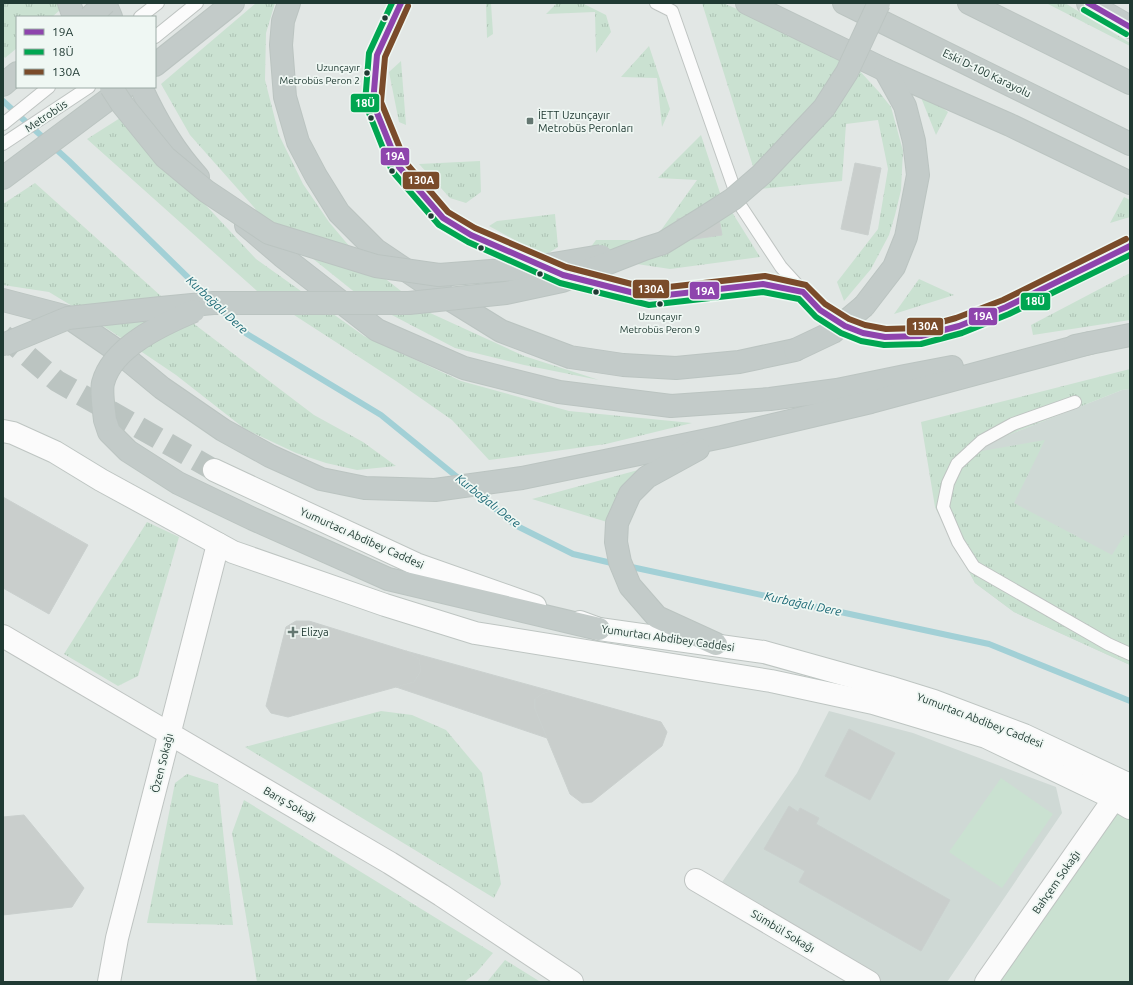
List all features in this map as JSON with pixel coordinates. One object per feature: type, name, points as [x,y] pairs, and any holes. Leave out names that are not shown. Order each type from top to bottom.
[{"type":"highway","points":[[69,3],[74,16]]},
{"type":"highway","points":[[91,16],[105,3],[110,16]]},
{"type":"highway","points":[[156,64],[233,3]]},
{"type":"highway","points":[[289,3],[283,21],[281,45],[285,97],[298,142],[316,176],[339,213],[376,250],[446,297],[501,331],[570,357],[623,365],[676,368],[739,362],[795,350],[833,332],[864,306],[894,267],[906,237],[918,175],[914,141],[905,106],[885,70]]},
{"type":"highway","points":[[747,3],[885,70],[1010,125],[1130,183]]},
{"type":"highway","name":"Eski D-100 Karayolu","points":[[844,3],[1130,144]]},
{"type":"highway","points":[[3,345],[68,318],[213,303],[409,302],[506,293],[562,281],[663,243],[706,218],[733,199],[762,174],[794,142],[824,108],[846,72],[879,3]]},
{"type":"highway","points":[[969,3],[1130,83]]},
{"type":"highway","points":[[1088,3],[1130,27]]},
{"type":"highway","points":[[3,85],[16,74]]},
{"type":"highway","points":[[3,178],[82,118],[107,95],[123,88]]},
{"type":"highway","points":[[141,88],[148,103],[184,162],[238,218],[282,256],[377,330],[464,368],[559,392],[671,406],[770,399],[837,390],[904,376],[1130,335]]},
{"type":"highway","points":[[107,95],[122,104],[165,157],[206,191],[269,232],[376,266],[439,275],[530,268],[644,249]]},
{"type":"highway","points":[[3,300],[68,317],[116,350],[162,388],[223,430],[270,456],[321,479],[365,488],[435,490],[522,478],[722,437],[871,402],[1090,343]]},
{"type":"highway","points":[[213,303],[160,326],[137,341],[111,364],[103,384],[105,420],[109,432],[128,452],[178,483],[253,519],[388,579],[599,629]]},
{"type":"highway","points":[[716,644],[657,617],[630,586],[620,562],[616,542],[617,523],[630,494],[647,477],[722,437]]},
{"type":"main road","points":[[3,430],[55,452],[101,480],[233,552],[371,600],[475,633],[772,681],[873,703],[986,737],[1125,793]]},
{"type":"main road","name":"Yumurtacı Abdibey Caddesi","points":[[214,470],[416,564],[599,629],[716,644],[764,652],[934,701],[1024,735],[1125,793]]},
{"type":"main road","name":"Özen Sokağı","points":[[109,982],[117,938],[218,544]]},
{"type":"main road","name":"Barış Sokağı","points":[[3,636],[441,894],[561,979]]},
{"type":"main road","name":"Bahçem Sokağı","points":[[986,982],[1125,793]]},
{"type":"main road","name":"Sümbül Sokağı","points":[[696,880],[870,982]]},
{"type":"lane","points":[[141,16],[158,3]]},
{"type":"lane","points":[[156,36],[197,3]]},
{"type":"lane","points":[[401,3],[377,55],[373,103],[398,167],[442,218],[471,235],[563,275],[650,297],[763,284],[803,292]]},
{"type":"lane","points":[[656,3],[672,12],[740,205],[780,267],[820,310],[845,326],[863,333],[885,337],[921,336],[959,326],[1006,307],[1130,246]]},
{"type":"lane","name":"Metrobüs","points":[[3,124],[48,88]]},
{"type":"lane","name":"Metrobüs","points":[[3,144],[87,88]]},
{"type":"lane","points":[[1075,402],[1013,424],[982,441],[957,464],[948,483],[943,507],[958,542],[974,567],[1108,644],[1130,654]]},
{"type":"shaded area","points":[[1130,389],[1130,665],[1014,612],[975,583],[935,507],[955,456],[1122,390]]},
{"type":"shaded area","points":[[829,711],[913,733],[1056,787],[1062,813],[947,982],[847,982],[718,888],[797,773]]},
{"type":"green space","points":[[3,3],[68,3],[53,16],[16,16],[16,49],[5,58],[3,55]]},
{"type":"green space","points":[[256,3],[275,3],[266,33],[265,80],[279,135],[303,184],[329,222],[360,259],[428,312],[524,356],[599,380],[524,365],[455,348],[367,302],[292,242],[259,213],[190,135],[161,84]]},
{"type":"green space","points":[[486,3],[491,3],[493,34],[487,38]]},
{"type":"green space","points":[[557,3],[582,3],[606,15],[611,32],[596,53],[595,12],[546,14]]},
{"type":"green space","points":[[702,3],[723,3],[847,57],[891,107],[903,151],[901,190],[895,215],[889,235],[871,269],[844,301],[837,282],[878,229],[888,169],[878,120],[846,124],[842,181],[760,189]]},
{"type":"green space","points":[[1046,3],[1065,3],[1130,43],[1130,46]]},
{"type":"green space","points":[[649,46],[670,109],[662,127],[657,78],[621,77]]},
{"type":"green space","points":[[401,61],[406,125],[399,122],[389,72]]},
{"type":"green space","points":[[918,90],[948,112],[936,135]]},
{"type":"green space","points":[[128,113],[173,170],[256,259],[364,336],[461,381],[569,411],[692,423],[606,444],[489,460],[452,420],[396,381],[257,291],[87,139]]},
{"type":"green space","points":[[701,135],[720,193],[760,257],[670,269],[584,256],[596,240],[654,240],[697,180],[658,178]]},
{"type":"green space","points":[[480,161],[481,192],[466,203],[450,198],[419,164]]},
{"type":"green space","points":[[35,183],[181,314],[314,415],[363,442],[396,466],[357,470],[326,463],[296,453],[245,429],[176,375],[87,315],[49,292],[3,285],[3,204]]},
{"type":"green space","points":[[1124,197],[1130,200],[1130,217],[1110,223]]},
{"type":"green space","points":[[555,214],[558,247],[544,256],[489,226],[497,221]]},
{"type":"green space","points":[[1130,273],[1130,320],[1033,335],[1031,325]]},
{"type":"green space","points":[[919,279],[954,295],[894,314]]},
{"type":"green space","points":[[1130,369],[1130,389],[1122,390],[958,455],[1045,440],[1014,503],[1112,555],[1125,534],[1130,537],[1130,665],[1014,612],[975,583],[935,507],[921,422]]},
{"type":"green space","points":[[649,467],[607,522],[532,499]]},
{"type":"green space","points":[[147,522],[179,537],[138,676],[118,686],[64,654]]},
{"type":"green space","points":[[381,711],[412,715],[446,730],[482,773],[501,884],[494,898],[245,747]]},
{"type":"green space","points":[[187,774],[218,784],[233,925],[147,923],[175,783]]},
{"type":"green space","points":[[1001,778],[1053,814],[1002,888],[949,852]]},
{"type":"green space","points":[[244,800],[493,953],[476,973],[464,982],[257,982],[232,833]]},
{"type":"green space","points":[[1115,809],[1130,818],[1130,982],[986,982]]},
{"type":"green space","points":[[505,960],[539,981],[539,982],[487,982]]},
{"type":"building","points":[[855,163],[881,168],[868,235],[841,229]]},
{"type":"building","points":[[718,213],[722,235],[680,241],[677,219]]},
{"type":"building","points":[[3,497],[88,545],[49,614],[3,588]]},
{"type":"building","points":[[296,621],[309,621],[406,651],[419,659],[421,671],[414,682],[288,717],[271,713],[266,706],[286,627]]},
{"type":"building","points":[[406,651],[551,691],[542,694],[535,699],[535,709],[547,738],[396,687],[414,682],[421,671],[419,659]]},
{"type":"building","points":[[551,691],[661,722],[667,732],[662,746],[592,802],[582,803],[570,794],[535,709],[535,699],[542,694]]},
{"type":"building","points":[[849,729],[895,753],[870,800],[825,776]]},
{"type":"building","points":[[789,806],[798,812],[800,808],[819,818],[816,824],[950,900],[921,951],[799,882],[805,871],[764,849]]},
{"type":"building","points":[[24,815],[84,888],[72,907],[3,915],[3,817]]},
{"type":"waterway","name":"Kurbağalı Dere","points":[[3,101],[69,161],[210,299]]},
{"type":"waterway","name":"Kurbağalı Dere","points":[[221,309],[247,334],[381,415],[462,481]]},
{"type":"waterway","name":"Kurbağalı Dere","points":[[474,491],[515,525],[573,554],[616,564]]},
{"type":"waterway","name":"Kurbağalı Dere","points":[[627,566],[989,644],[1130,701]]},
{"type":"tunnel","points":[[3,335],[57,381],[214,470]]},
{"type":"transit line","name":"18Ü","points":[[392,3],[369,53],[365,103],[392,171],[439,225],[468,242],[560,283],[649,305],[763,292],[799,299],[816,317],[841,333],[861,341],[884,345],[921,344],[962,333],[1009,314],[1130,255]]},
{"type":"transit line","name":"19A","points":[[401,3],[377,55],[373,103],[399,167],[443,218],[471,235],[563,275],[650,297],[763,284],[803,292],[820,310],[845,326],[863,333],[885,337],[921,336],[959,326],[1006,307],[1130,246]]},
{"type":"transit line","name":"19A","points":[[1088,3],[1130,27]]},
{"type":"transit line","name":"130A","points":[[408,6],[385,57],[381,102],[406,163],[448,212],[475,228],[566,267],[651,289],[765,276],[806,285],[825,304],[849,319],[865,325],[886,329],[920,328],[956,318],[1003,300],[1126,239]]},
{"type":"transit line","name":"18Ü","points":[[1084,10],[1126,34]]},
{"type":"place","name":"Uzunçayır Metrobüs Peron 2","points":[[367,73]]},
{"type":"place","name":"İETT Uzunçayır Metrobüs Peronları","points":[[530,121]]},
{"type":"place","name":"Uzunçayır Metrobüs Peron 9","points":[[660,304]]},
{"type":"place","name":"Elizya","points":[[293,632]]}]
